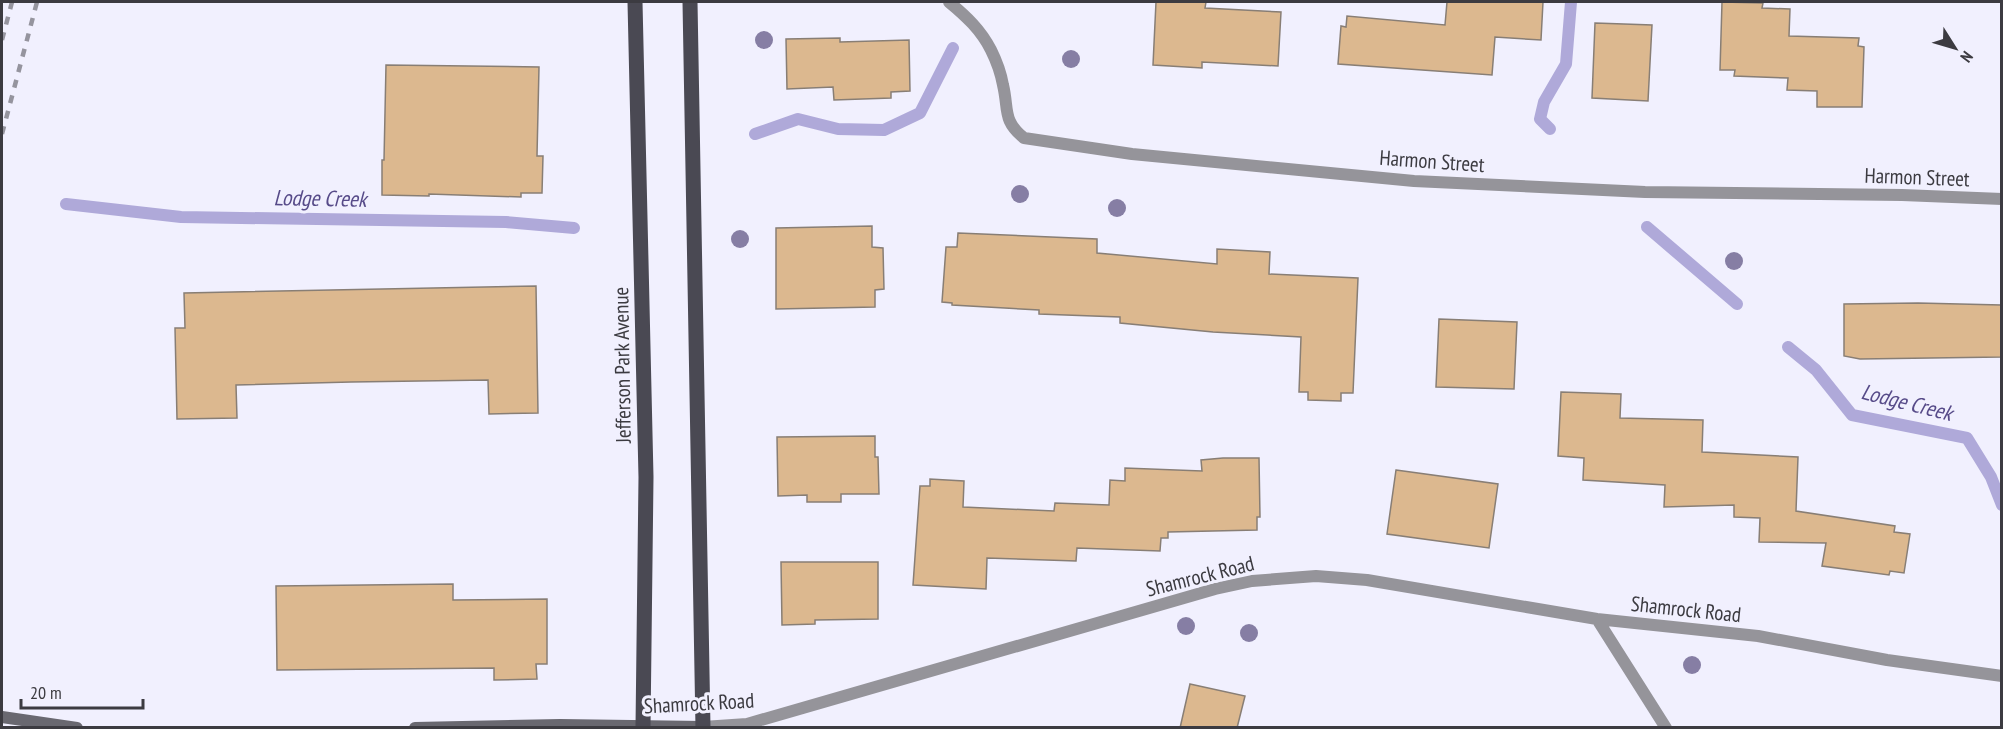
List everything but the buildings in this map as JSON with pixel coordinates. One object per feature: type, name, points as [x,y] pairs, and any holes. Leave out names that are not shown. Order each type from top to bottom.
[{"type":"main road","name":"Jefferson Park Avenue","points":[[635,2],[646,477],[643,727]]},
{"type":"main road","points":[[690,2],[703,727]]},
{"type":"street","name":"Harmon Street","points":[[949,2],[972,21],[991,50],[1004,84],[1006,113],[1013,129],[1024,138],[1132,154],[1414,181],[1646,192],[1902,195],[2001,199]]},
{"type":"street","name":"Shamrock Road","points":[[415,728],[560,725],[703,727],[747,724],[1215,589],[1252,581],[1316,576],[1367,580],[1597,619],[1758,636],[1887,660],[2001,676]]},
{"type":"street","points":[[1597,619],[1666,728]]},
{"type":"street","points":[[2,717],[77,728]]},
{"type":"waterway","name":"Lodge Creek","points":[[1550,129],[1540,119],[1544,102],[1566,64],[1571,2]]},
{"type":"waterway","name":"Lodge Creek","points":[[755,134],[798,119],[838,129],[884,130],[920,113],[953,48]]},
{"type":"waterway","name":"Lodge Creek","points":[[66,204],[181,217],[506,222],[574,228]]},
{"type":"waterway","name":"Lodge Creek","points":[[1647,227],[1737,304]]},
{"type":"waterway","name":"Lodge Creek","points":[[1788,347],[1816,370],[1852,415],[1967,438],[1991,477],[2002,505]]},
{"type":"railway","points":[[2,40],[12,2]]},
{"type":"railway","points":[[2,134],[37,2]]}]
